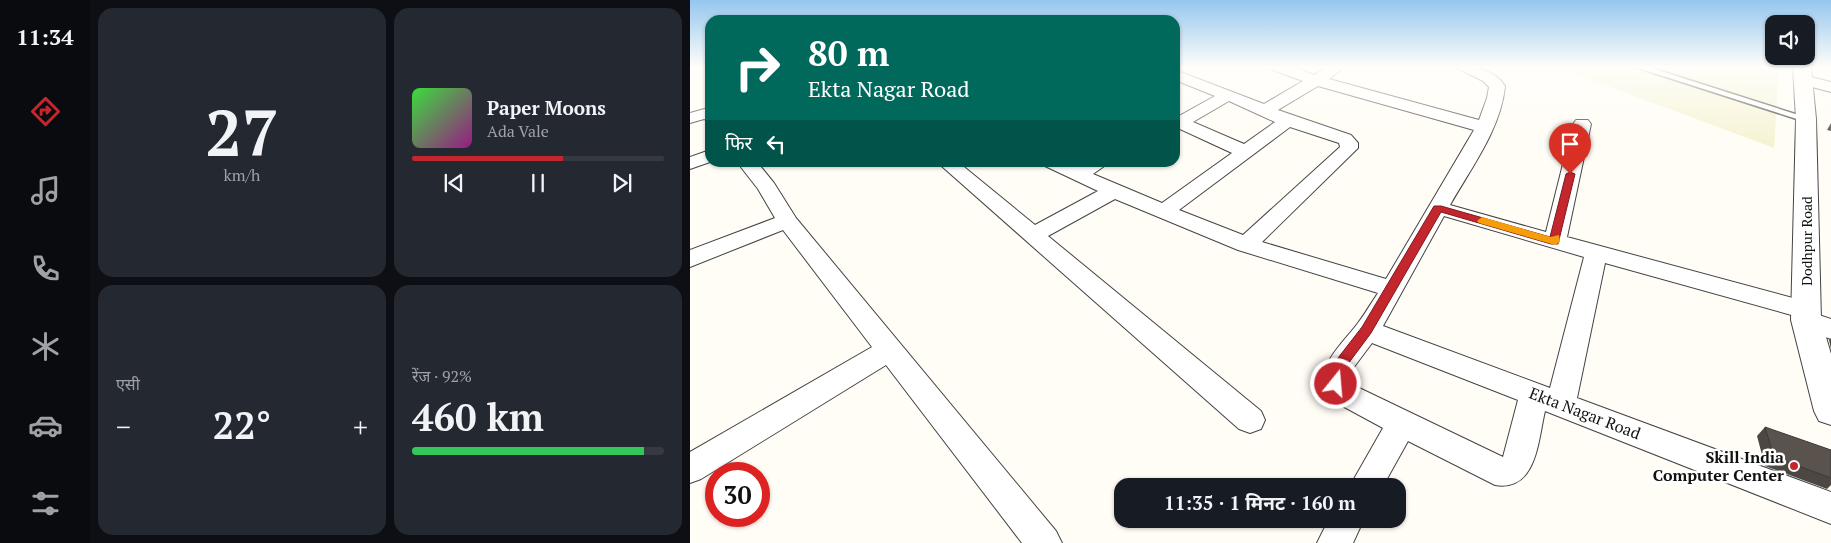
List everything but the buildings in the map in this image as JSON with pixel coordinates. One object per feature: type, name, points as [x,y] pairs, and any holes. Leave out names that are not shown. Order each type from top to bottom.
[{"type":"street","points":[[1221,92],[1288,120],[1345,139],[1349,144],[1349,148],[1246,245]]},
{"type":"street","points":[[1265,111],[1297,92]]},
{"type":"street","points":[[1358,92],[1484,127]]},
{"type":"street","points":[[1498,92],[1484,127],[1392,289],[1367,330],[1336,371],[1336,384],[1346,394],[1403,421],[1495,470],[1507,472],[1514,469],[1518,461],[1534,394]]},
{"type":"street","name":"Dodhpur Road","points":[[1804,92],[1806,119],[1806,315],[1830,406]]},
{"type":"street","points":[[1180,121],[1228,95]]},
{"type":"street","points":[[690,118],[705,114]]},
{"type":"street","points":[[1164,212],[1288,120]]},
{"type":"street","points":[[1180,124],[1246,152]]},
{"type":"street","points":[[1555,242],[1582,124]]},
{"type":"street","points":[[690,163],[705,158]]},
{"type":"street","points":[[750,167],[767,187],[787,221],[1044,543]]},
{"type":"street","points":[[952,167],[1250,420]]},
{"type":"street","points":[[1063,167],[1114,192],[1246,245],[1392,289]]},
{"type":"street","points":[[1078,174],[1091,167]]},
{"type":"street","points":[[1033,235],[1114,192]]},
{"type":"street","points":[[1438,208],[1806,315],[1831,328]]},
{"type":"street","points":[[690,259],[787,221]]},
{"type":"street","points":[[1561,404],[1596,254]]},
{"type":"street","name":"Ekta Nagar Road","points":[[1367,330],[1831,508]]},
{"type":"street","points":[[690,469],[890,349]]},
{"type":"street","points":[[1371,478],[1403,421]]},
{"type":"street","points":[[1335,543],[1342,528]]},
{"type":"lane","points":[[1720,92],[1806,119]]},
{"type":"shaded area","points":[[1625,92],[1777,92],[1774,148]]},
{"type":"slow traffic","points":[[1482,221],[1555,242],[1556,238]]},
{"type":"place","name":"Skill India Computer Center","points":[[1794,466]]},
{"type":"route","points":[[1336,384],[1336,371],[1367,330],[1438,208],[1555,242],[1570,174]]}]
